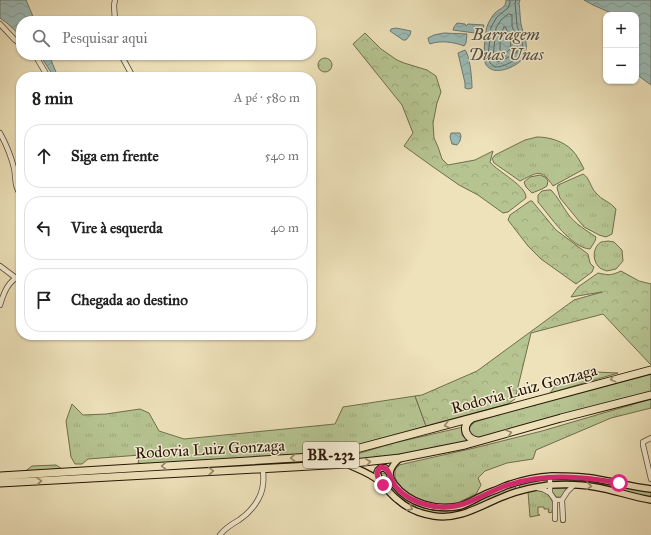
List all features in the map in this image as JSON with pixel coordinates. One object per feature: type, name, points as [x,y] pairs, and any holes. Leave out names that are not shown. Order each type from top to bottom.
[{"type":"highway","name":"Rodovia Luiz Gonzaga","points":[[0,476],[329,455],[349,451],[651,370]]},
{"type":"highway","name":"Rodovia Luiz Gonzaga","points":[[0,483],[346,464],[400,458],[465,445],[560,418],[651,395]]},
{"type":"highway","points":[[479,416],[468,422],[466,425],[466,432],[473,440],[484,440]]},
{"type":"main road","points":[[390,473],[394,464],[400,458]]},
{"type":"main road","points":[[346,464],[368,474],[380,482],[397,500],[408,507],[420,513],[433,516],[446,517],[459,515],[518,491],[550,485],[595,487],[651,500]]},
{"type":"main road","points":[[380,482],[377,473],[381,467],[386,468],[390,473],[394,484],[409,498],[422,504],[449,508],[466,504],[487,493],[517,483],[550,476],[596,478],[651,489]]},
{"type":"street","points":[[115,0],[115,16]]},
{"type":"street","points":[[0,24],[16,41]]},
{"type":"street","points":[[38,60],[45,72]]},
{"type":"street","points":[[124,60],[130,72]]},
{"type":"street","points":[[0,133],[11,158],[16,184]]},
{"type":"street","points":[[0,266],[16,278],[4,290],[0,305]]},
{"type":"street","points":[[651,438],[644,442],[643,445],[651,478]]},
{"type":"street","points":[[220,535],[225,529],[246,514],[258,501],[264,484],[263,468]]},
{"type":"street","points":[[550,476],[550,493]]},
{"type":"street","points":[[517,483],[518,491]]},
{"type":"street","points":[[616,492],[619,483]]},
{"type":"street","points":[[535,488],[543,489],[550,493],[555,500],[554,517],[558,514],[562,517],[562,500],[574,485]]},
{"type":"street","points":[[555,500],[562,500]]},
{"type":"green space","points":[[365,33],[381,49],[397,60],[427,70],[436,76],[441,92],[433,123],[434,138],[442,159],[448,165],[475,160],[493,151],[490,162],[522,189],[526,198],[508,212],[503,213],[478,195],[459,185],[404,146],[413,133],[402,105],[353,44]]},
{"type":"green space","points":[[325,58],[330,60],[332,65],[330,70],[325,72],[320,70],[318,65],[320,60]]},
{"type":"green space","points":[[537,137],[556,140],[564,144],[576,154],[584,169],[553,186],[545,176],[539,173],[531,175],[520,181],[494,163],[492,159],[495,155],[525,140]]},
{"type":"green space","points":[[583,174],[594,191],[616,209],[612,234],[606,237],[584,227],[560,198],[557,188],[558,185]]},
{"type":"green space","points":[[540,175],[545,177],[548,181],[547,186],[532,193],[526,187],[524,182],[530,177]]},
{"type":"green space","points":[[551,190],[574,221],[596,237],[590,249],[583,247],[568,237],[538,202],[538,195],[542,191]]},
{"type":"green space","points":[[532,201],[556,230],[588,254],[590,263],[594,267],[592,272],[576,284],[541,259],[528,246],[508,220],[510,215]]},
{"type":"green space","points":[[608,241],[614,242],[622,250],[623,261],[616,269],[607,271],[598,266],[594,253],[598,244]]},
{"type":"green space","points":[[621,271],[639,281],[651,284],[651,365],[603,314],[531,333],[515,399],[508,404],[426,426],[415,396],[422,395],[477,371],[574,300],[602,292],[571,297],[578,287],[598,273],[610,275]]},
{"type":"green space","points":[[651,368],[651,395],[480,440],[470,435],[470,428],[475,422]]},
{"type":"green space","points":[[595,372],[618,373],[550,393],[558,382],[572,376]]},
{"type":"green space","points":[[415,396],[426,426],[358,446],[326,453],[152,465],[138,463],[140,455],[88,459],[82,464],[75,464],[71,457],[66,421],[72,404],[83,415],[106,414],[140,409],[149,413],[159,431],[184,439],[335,424],[343,407]]},
{"type":"green space","points":[[651,399],[651,408],[611,418],[536,450],[533,459],[507,463],[485,471],[478,478],[481,485],[476,494],[457,503],[438,505],[423,502],[403,489],[395,477],[395,470],[399,465],[542,431]]},
{"type":"green space","points":[[463,427],[462,435],[469,443],[429,452],[311,464],[357,454],[394,443]]},
{"type":"green space","points":[[56,465],[64,470],[23,473],[32,466]]},
{"type":"green space","points":[[381,473],[385,473],[390,477],[396,489],[403,497],[423,508],[432,510],[441,511],[459,508],[514,486],[516,491],[473,509],[446,516],[419,513],[407,506],[383,485]]},
{"type":"green space","points":[[548,478],[548,484],[520,489],[519,484]]},
{"type":"green space","points":[[577,478],[617,485],[616,488],[596,484],[551,484],[551,479]]},
{"type":"green space","points":[[621,485],[650,491],[651,495],[649,497],[619,490]]},
{"type":"green space","points":[[568,488],[562,497],[556,497],[551,489]]},
{"type":"green space","points":[[536,490],[545,492],[550,497],[553,507],[551,513],[548,512],[549,509],[538,507],[538,514],[540,515],[530,517],[528,492]]},
{"type":"water","points":[[0,0],[26,0],[33,16],[16,16],[16,31],[0,18]]},
{"type":"water","name":"Barragem Duas Unas","points":[[506,0],[520,0],[521,22],[526,42],[526,50],[522,59],[511,67],[504,70],[490,69],[486,65],[484,57],[485,35],[491,18],[504,6]]},
{"type":"water","name":"Barragem Duas Unas","points":[[584,0],[651,0],[651,85],[639,76],[639,12],[609,12]]},
{"type":"water","points":[[457,23],[465,24],[466,26],[468,24],[484,25],[482,34],[453,30]]},
{"type":"water","points":[[396,28],[411,31],[410,35],[406,40],[403,40],[390,31],[391,29]]},
{"type":"water","points":[[444,33],[467,34],[466,43],[464,46],[447,42],[430,44],[428,38]]},
{"type":"water","points":[[465,50],[467,53],[472,79],[472,88],[468,89],[465,88],[458,53]]},
{"type":"water","points":[[43,60],[51,60],[56,72],[51,72]]},
{"type":"water","points":[[451,133],[460,133],[460,141],[457,145],[452,144],[450,137]]},
{"type":"route","points":[[383,485],[377,476],[378,470],[381,467],[387,469],[394,484],[409,498],[422,504],[434,507],[449,508],[466,504],[487,493],[506,486],[550,476],[596,478],[619,483]]}]
